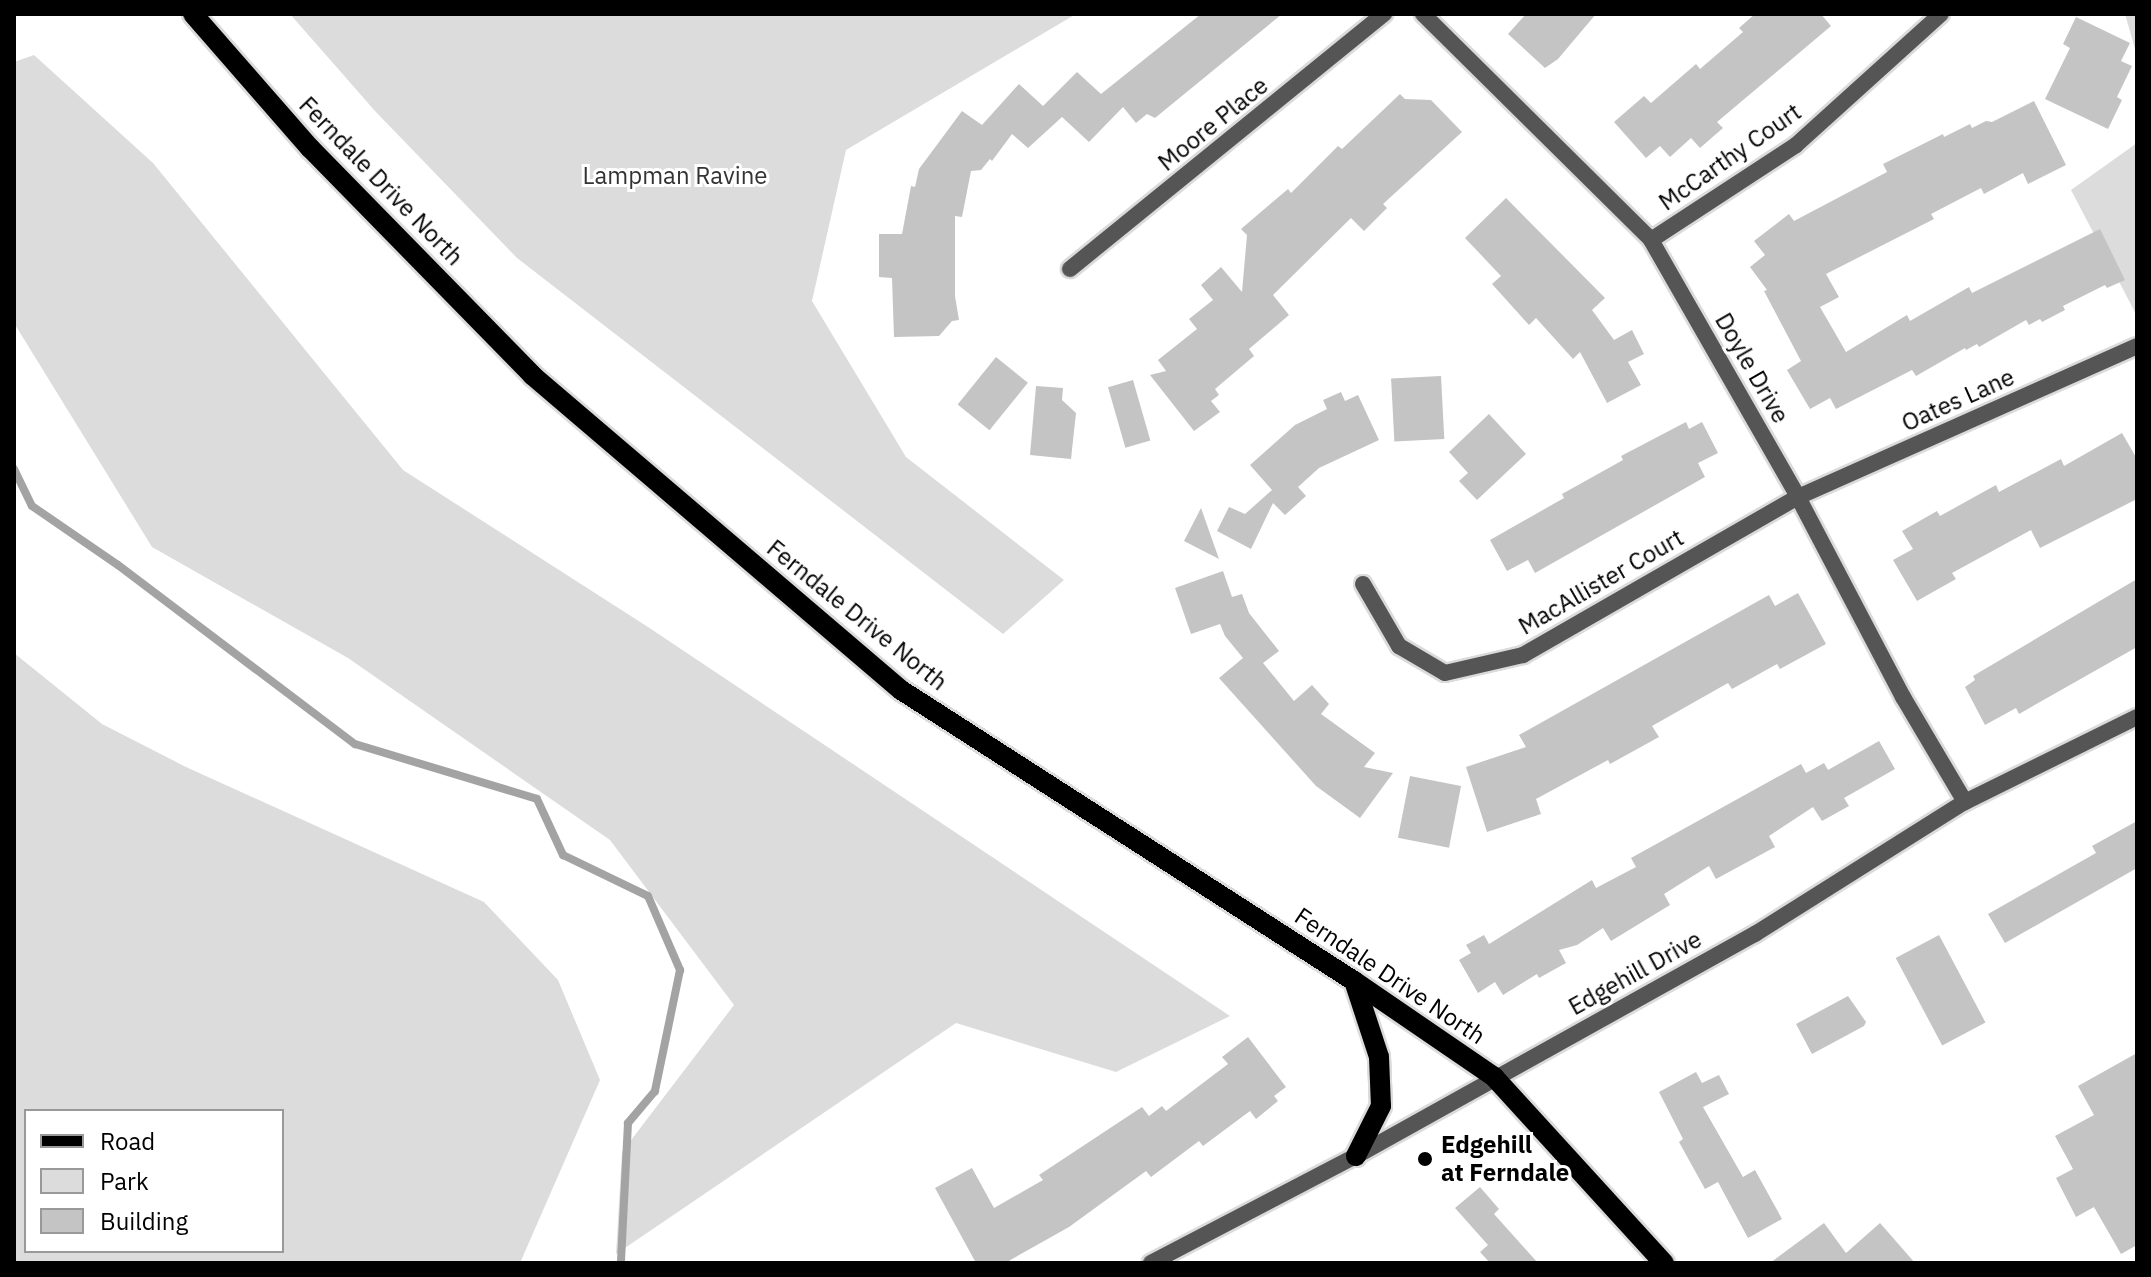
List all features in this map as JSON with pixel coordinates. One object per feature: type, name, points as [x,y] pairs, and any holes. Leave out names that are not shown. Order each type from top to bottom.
[{"type":"main road","name":"Ferndale Drive North","points":[[193,14],[310,148],[532,375],[901,690],[1354,981],[1494,1077],[1664,1263]]},
{"type":"main road","points":[[1354,981],[1379,1057],[1381,1106],[1356,1156]]},
{"type":"street","name":"Moore Place","points":[[1070,269],[1384,14]]},
{"type":"street","name":"Doyle Drive","points":[[1423,14],[1651,240],[1798,497],[1903,697],[1965,802]]},
{"type":"street","name":"McCarthy Court","points":[[1651,240],[1796,145],[1941,14]]},
{"type":"street","name":"Oates Lane","points":[[1798,497],[2137,346]]},
{"type":"street","name":"MacAllister Court","points":[[1363,584],[1399,646],[1445,673],[1523,655],[1798,497]]},
{"type":"street","name":"Edgehill Drive","points":[[1151,1263],[1356,1156],[1755,934],[1965,802],[2137,717]]},
{"type":"green space","name":"Lampman Ravine","points":[[290,14],[1076,14],[846,150],[812,301],[906,457],[1064,580],[1003,634],[517,258],[375,111]]},
{"type":"green space","points":[[2125,14],[2137,14],[2137,56]]},
{"type":"green space","points":[[34,55],[153,163],[403,470],[648,627],[1230,1016],[1116,1072],[956,1023],[616,1254],[622,1152],[734,1005],[610,840],[348,658],[152,547],[14,323],[14,62]]},
{"type":"green space","points":[[2137,143],[2137,316],[2071,190]]},
{"type":"green space","points":[[14,653],[102,724],[186,767],[484,902],[558,980],[600,1080],[520,1263],[14,1263]]},
{"type":"building","points":[[1201,14],[1282,14],[1155,118],[1147,114],[1136,123],[1123,107],[1089,142],[1062,117],[1028,148],[1012,134],[992,161],[990,159],[981,170],[971,171],[962,217],[955,216],[955,296],[959,320],[952,321],[939,336],[894,337],[892,278],[879,277],[879,234],[902,234],[911,186],[915,187],[919,169],[962,111],[982,125],[1019,84],[1043,106],[1077,72],[1101,94]]},
{"type":"building","points":[[1526,14],[1596,14],[1558,59],[1545,68],[1508,34]]},
{"type":"building","points":[[1755,14],[1821,14],[1831,26],[1717,122],[1723,128],[1700,148],[1691,138],[1670,157],[1660,146],[1646,158],[1614,122],[1644,96],[1651,103],[1696,64],[1700,69],[1743,32],[1739,28]]},
{"type":"building","points":[[2076,17],[2130,43],[2121,61],[2132,66],[2117,97],[2122,100],[2108,129],[2045,99],[2070,48],[2063,44]]},
{"type":"building","points":[[1400,94],[1405,99],[1431,100],[1462,132],[1383,204],[1387,208],[1364,231],[1351,218],[1273,295],[1289,315],[1249,349],[1254,356],[1215,389],[1219,395],[1211,401],[1220,412],[1194,431],[1150,375],[1166,371],[1158,360],[1197,329],[1189,319],[1213,300],[1201,285],[1221,267],[1242,292],[1247,235],[1241,229],[1288,189],[1291,193],[1338,146],[1342,149]]},
{"type":"building","points":[[2034,101],[2066,165],[2028,184],[2023,173],[1984,194],[1981,188],[1931,214],[1934,219],[1826,274],[1839,297],[1820,307],[1846,352],[1907,315],[1910,321],[1969,287],[1972,293],[2100,229],[2125,280],[2107,288],[2105,285],[2063,306],[2065,310],[2042,322],[2040,319],[2029,325],[2026,320],[1979,347],[1977,344],[1965,348],[1916,376],[1912,370],[1836,409],[1830,398],[1810,409],[1787,370],[1801,361],[1764,291],[1767,290],[1750,267],[1765,255],[1754,241],[1789,214],[1794,221],[1887,172],[1883,164],[1943,134],[1944,137],[1970,124],[1972,128],[1986,121],[1992,122]]},
{"type":"building","points":[[1506,198],[1605,298],[1592,310],[1614,340],[1632,330],[1644,354],[1628,362],[1641,385],[1607,403],[1580,352],[1573,359],[1536,318],[1529,325],[1492,284],[1501,276],[1465,238]]},
{"type":"building","points":[[996,357],[1028,383],[989,430],[958,404]]},
{"type":"building","points":[[1441,376],[1444,439],[1394,442],[1391,379]]},
{"type":"building","points":[[1133,380],[1150,441],[1125,448],[1108,387]]},
{"type":"building","points":[[1036,386],[1063,388],[1062,400],[1076,413],[1071,459],[1030,455]]},
{"type":"building","points":[[1341,392],[1345,401],[1358,395],[1379,440],[1319,468],[1298,487],[1306,496],[1285,515],[1273,503],[1251,549],[1217,531],[1229,507],[1245,514],[1272,490],[1250,465],[1295,425],[1327,409],[1323,400]]},
{"type":"building","points":[[1489,414],[1526,454],[1477,500],[1459,481],[1468,473],[1449,452]]},
{"type":"building","points":[[1686,422],[1689,429],[1702,422],[1718,453],[1698,463],[1705,477],[1535,573],[1528,560],[1507,571],[1490,540],[1564,498],[1562,494],[1623,460],[1621,456]]},
{"type":"building","points":[[2122,433],[2137,459],[2137,499],[2040,548],[2031,530],[1952,573],[1956,579],[1917,601],[1893,560],[1913,549],[1902,531],[1937,511],[1940,516],[1996,485],[1999,492],[2061,459],[2064,466]]},
{"type":"building","points":[[1201,508],[1219,559],[1184,541]]},
{"type":"building","points":[[1223,571],[1232,597],[1242,594],[1249,613],[1279,651],[1263,663],[1294,701],[1312,685],[1329,704],[1321,714],[1375,753],[1364,767],[1393,773],[1360,818],[1316,786],[1219,678],[1243,658],[1225,636],[1220,624],[1191,634],[1175,588]]},
{"type":"building","points":[[2137,579],[2137,647],[2019,714],[2016,708],[1985,725],[1965,687],[1975,680],[1973,676]]},
{"type":"building","points":[[1798,593],[1826,644],[1780,669],[1777,664],[1732,689],[1728,683],[1652,726],[1659,737],[1610,764],[1608,760],[1536,799],[1541,814],[1487,832],[1466,767],[1526,747],[1519,735],[1769,595],[1775,606]]},
{"type":"building","points":[[1879,741],[1895,769],[1844,798],[1849,806],[1822,821],[1813,807],[1769,836],[1775,847],[1716,879],[1709,866],[1664,894],[1670,905],[1611,941],[1603,928],[1577,945],[1559,950],[1566,963],[1539,978],[1537,974],[1503,995],[1495,982],[1478,993],[1459,960],[1471,953],[1466,945],[1484,935],[1489,944],[1592,880],[1596,888],[1636,867],[1631,858],[1801,764],[1806,773],[1824,763],[1828,770]]},
{"type":"building","points":[[1410,776],[1461,786],[1449,848],[1398,838]]},
{"type":"building","points":[[2137,821],[2137,868],[2005,943],[1988,914],[2096,853],[2092,846]]},
{"type":"building","points":[[1939,935],[1985,1022],[1942,1045],[1896,958]]},
{"type":"building","points":[[1848,996],[1866,1022],[1864,1026],[1812,1054],[1796,1024]]},
{"type":"building","points":[[1248,1037],[1286,1087],[1274,1096],[1278,1101],[1256,1119],[1250,1111],[1203,1146],[1199,1141],[1151,1177],[1146,1171],[1069,1227],[1005,1263],[976,1263],[935,1188],[972,1168],[994,1208],[1043,1180],[1039,1175],[1142,1107],[1149,1116],[1162,1106],[1166,1111],[1228,1064],[1222,1057]]},
{"type":"building","points":[[2137,1053],[2137,1245],[2121,1254],[2094,1207],[2076,1217],[2056,1178],[2073,1169],[2055,1136],[2094,1115],[2078,1086]]},
{"type":"building","points":[[1696,1072],[1702,1083],[1719,1075],[1729,1094],[1703,1107],[1743,1177],[1755,1170],[1782,1219],[1748,1238],[1718,1182],[1705,1189],[1679,1142],[1683,1139],[1659,1092]]},
{"type":"building","points":[[1480,1187],[1499,1209],[1494,1214],[1538,1263],[1490,1263],[1480,1252],[1488,1245],[1455,1208]]},
{"type":"building","points":[[1824,1223],[1846,1253],[1880,1223],[1915,1263],[1770,1263]]},
{"type":"waterway","points":[[14,469],[32,506],[118,565],[355,744],[537,799],[563,855],[648,896],[680,970],[655,1091],[628,1123],[621,1263]]},
{"type":"place","name":"Edgehill at Ferndale","points":[[1425,1159]]}]
